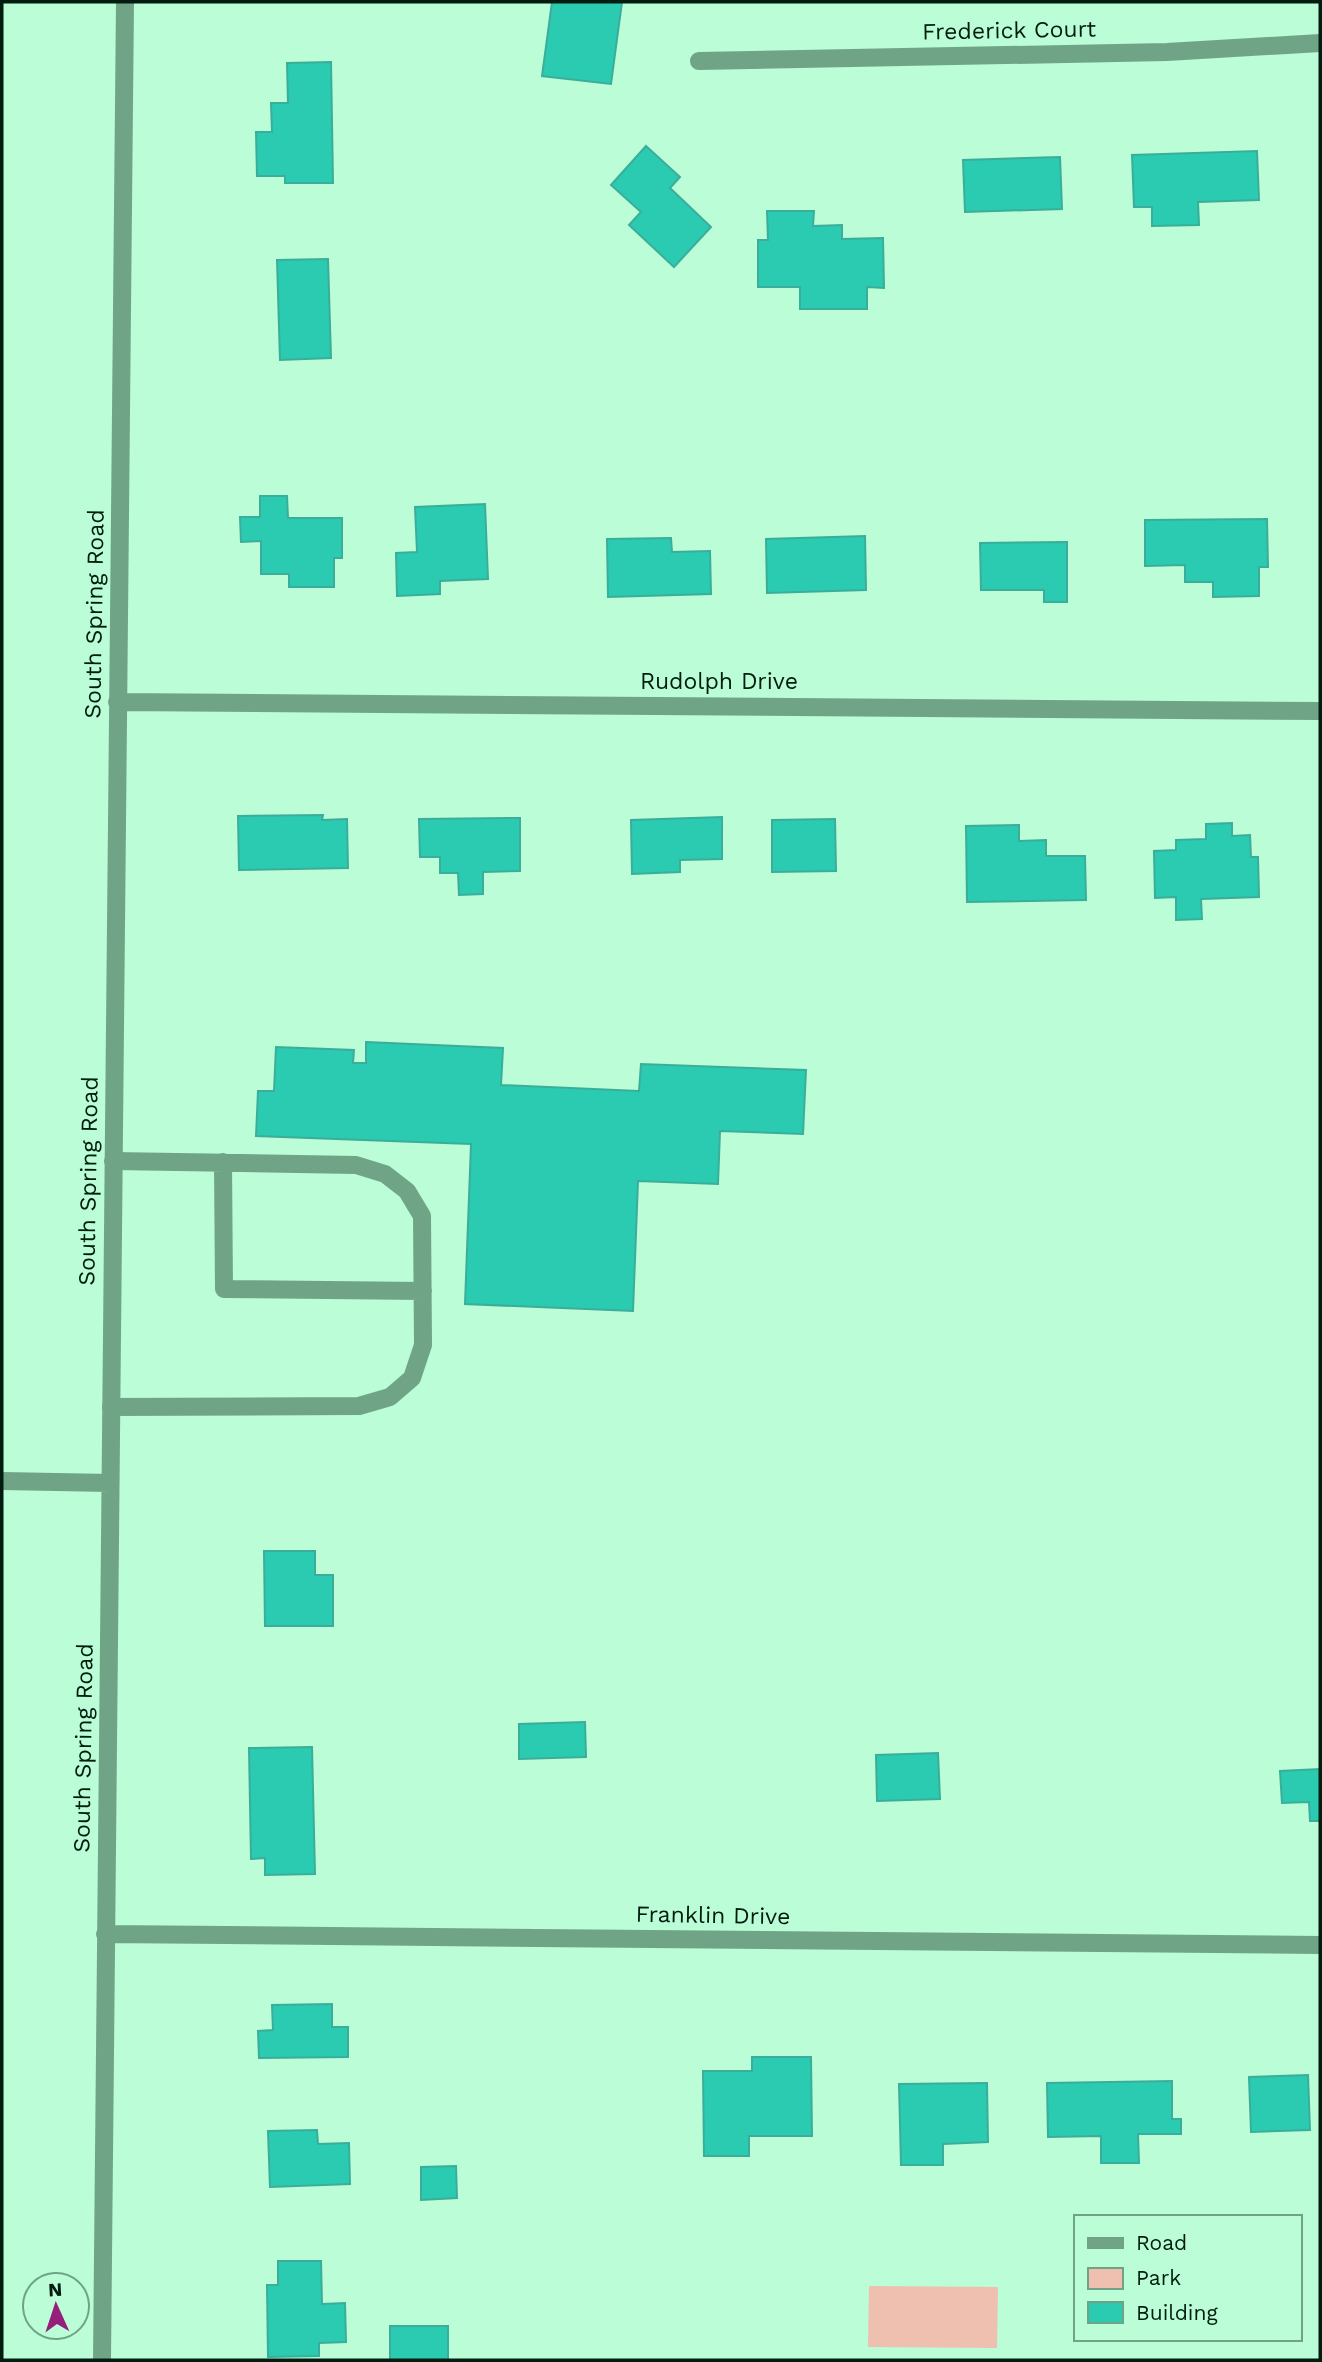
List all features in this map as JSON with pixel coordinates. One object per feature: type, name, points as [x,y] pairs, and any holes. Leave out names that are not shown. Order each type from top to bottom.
[{"type":"street","name":"South Spring Road","points":[[102,2360],[124,2]]},
{"type":"street","name":"Frederick Court","points":[[699,61],[1167,52],[1320,43]]},
{"type":"street","name":"Rudolph Drive","points":[[117,702],[1320,711]]},
{"type":"street","points":[[111,1406],[359,1406],[390,1397],[412,1378],[423,1345],[422,1216],[407,1191],[385,1174],[356,1165],[113,1161]]},
{"type":"street","points":[[223,1162],[224,1289],[423,1291]]},
{"type":"street","points":[[2,1481],[110,1483]]},
{"type":"street","name":"Franklin Drive","points":[[105,1934],[1320,1945]]},
{"type":"green space","points":[[869,2286],[998,2287],[997,2348],[868,2347]]},
{"type":"building","points":[[552,2],[622,2],[611,84],[542,76]]},
{"type":"building","points":[[331,62],[333,183],[285,183],[285,176],[257,176],[256,132],[272,132],[271,103],[288,103],[287,63]]},
{"type":"building","points":[[646,146],[680,177],[670,188],[711,227],[674,267],[629,225],[641,212],[611,185]]},
{"type":"building","points":[[1257,151],[1259,200],[1198,202],[1199,225],[1152,226],[1152,207],[1134,207],[1132,155]]},
{"type":"building","points":[[1060,157],[1062,209],[965,212],[963,160]]},
{"type":"building","points":[[767,211],[814,211],[813,226],[842,225],[842,239],[883,238],[884,288],[867,287],[867,309],[800,309],[800,287],[758,287],[758,240],[768,240]]},
{"type":"building","points":[[328,259],[331,358],[280,360],[277,260]]},
{"type":"building","points":[[260,496],[287,496],[288,518],[342,518],[342,558],[334,558],[334,587],[289,587],[289,574],[261,574],[261,541],[241,542],[240,517],[260,517]]},
{"type":"building","points":[[485,504],[488,579],[440,581],[440,594],[397,596],[396,553],[417,552],[415,507]]},
{"type":"building","points":[[1267,519],[1268,567],[1259,567],[1259,596],[1213,597],[1213,582],[1185,582],[1185,565],[1145,566],[1145,520]]},
{"type":"building","points":[[865,536],[866,590],[767,593],[766,539]]},
{"type":"building","points":[[671,538],[672,552],[710,551],[711,594],[608,597],[607,539]]},
{"type":"building","points":[[1067,542],[1067,602],[1044,602],[1044,590],[981,590],[980,543]]},
{"type":"building","points":[[323,815],[322,820],[347,819],[348,868],[239,870],[238,816]]},
{"type":"building","points":[[722,817],[722,859],[680,860],[680,872],[632,874],[631,820]]},
{"type":"building","points":[[520,818],[520,871],[483,872],[483,894],[459,895],[458,873],[440,873],[440,857],[420,857],[419,819]]},
{"type":"building","points":[[835,819],[836,871],[772,872],[772,820]]},
{"type":"building","points":[[1232,823],[1232,836],[1250,835],[1251,857],[1258,857],[1259,897],[1201,899],[1202,919],[1176,920],[1176,897],[1155,898],[1154,851],[1176,850],[1176,840],[1206,839],[1206,824]]},
{"type":"building","points":[[1019,825],[1019,841],[1046,840],[1046,856],[1085,856],[1086,900],[967,902],[966,826]]},
{"type":"building","points":[[366,1042],[503,1048],[501,1085],[639,1091],[641,1064],[806,1070],[803,1134],[720,1131],[718,1184],[638,1181],[633,1311],[465,1304],[471,1144],[256,1136],[258,1091],[274,1091],[276,1047],[354,1050],[353,1063],[366,1063]]},
{"type":"building","points":[[264,1551],[315,1551],[315,1575],[333,1575],[333,1626],[265,1626]]},
{"type":"building","points":[[585,1722],[586,1757],[519,1759],[519,1724]]},
{"type":"building","points":[[312,1747],[315,1874],[265,1875],[265,1858],[251,1859],[249,1748]]},
{"type":"building","points":[[938,1753],[940,1799],[877,1801],[876,1755]]},
{"type":"building","points":[[1320,1769],[1320,1821],[1310,1821],[1309,1802],[1282,1803],[1280,1771]]},
{"type":"building","points":[[332,2004],[332,2027],[348,2027],[348,2057],[259,2058],[258,2031],[273,2030],[272,2005]]},
{"type":"building","points":[[752,2057],[811,2057],[812,2136],[749,2136],[749,2156],[704,2156],[703,2071],[752,2071]]},
{"type":"building","points":[[1308,2075],[1310,2130],[1251,2132],[1249,2077]]},
{"type":"building","points":[[1172,2081],[1172,2119],[1181,2119],[1181,2134],[1138,2134],[1139,2163],[1101,2163],[1101,2136],[1048,2137],[1047,2083]]},
{"type":"building","points":[[987,2083],[988,2142],[943,2144],[943,2165],[901,2165],[899,2084]]},
{"type":"building","points":[[317,2130],[318,2144],[349,2143],[350,2184],[270,2187],[268,2131]]},
{"type":"building","points":[[456,2166],[457,2198],[421,2200],[421,2167]]},
{"type":"building","points":[[278,2261],[321,2261],[322,2304],[345,2303],[346,2342],[319,2343],[319,2356],[268,2357],[267,2285],[278,2285]]},
{"type":"building","points":[[390,2326],[448,2326],[448,2360],[390,2360]]}]
